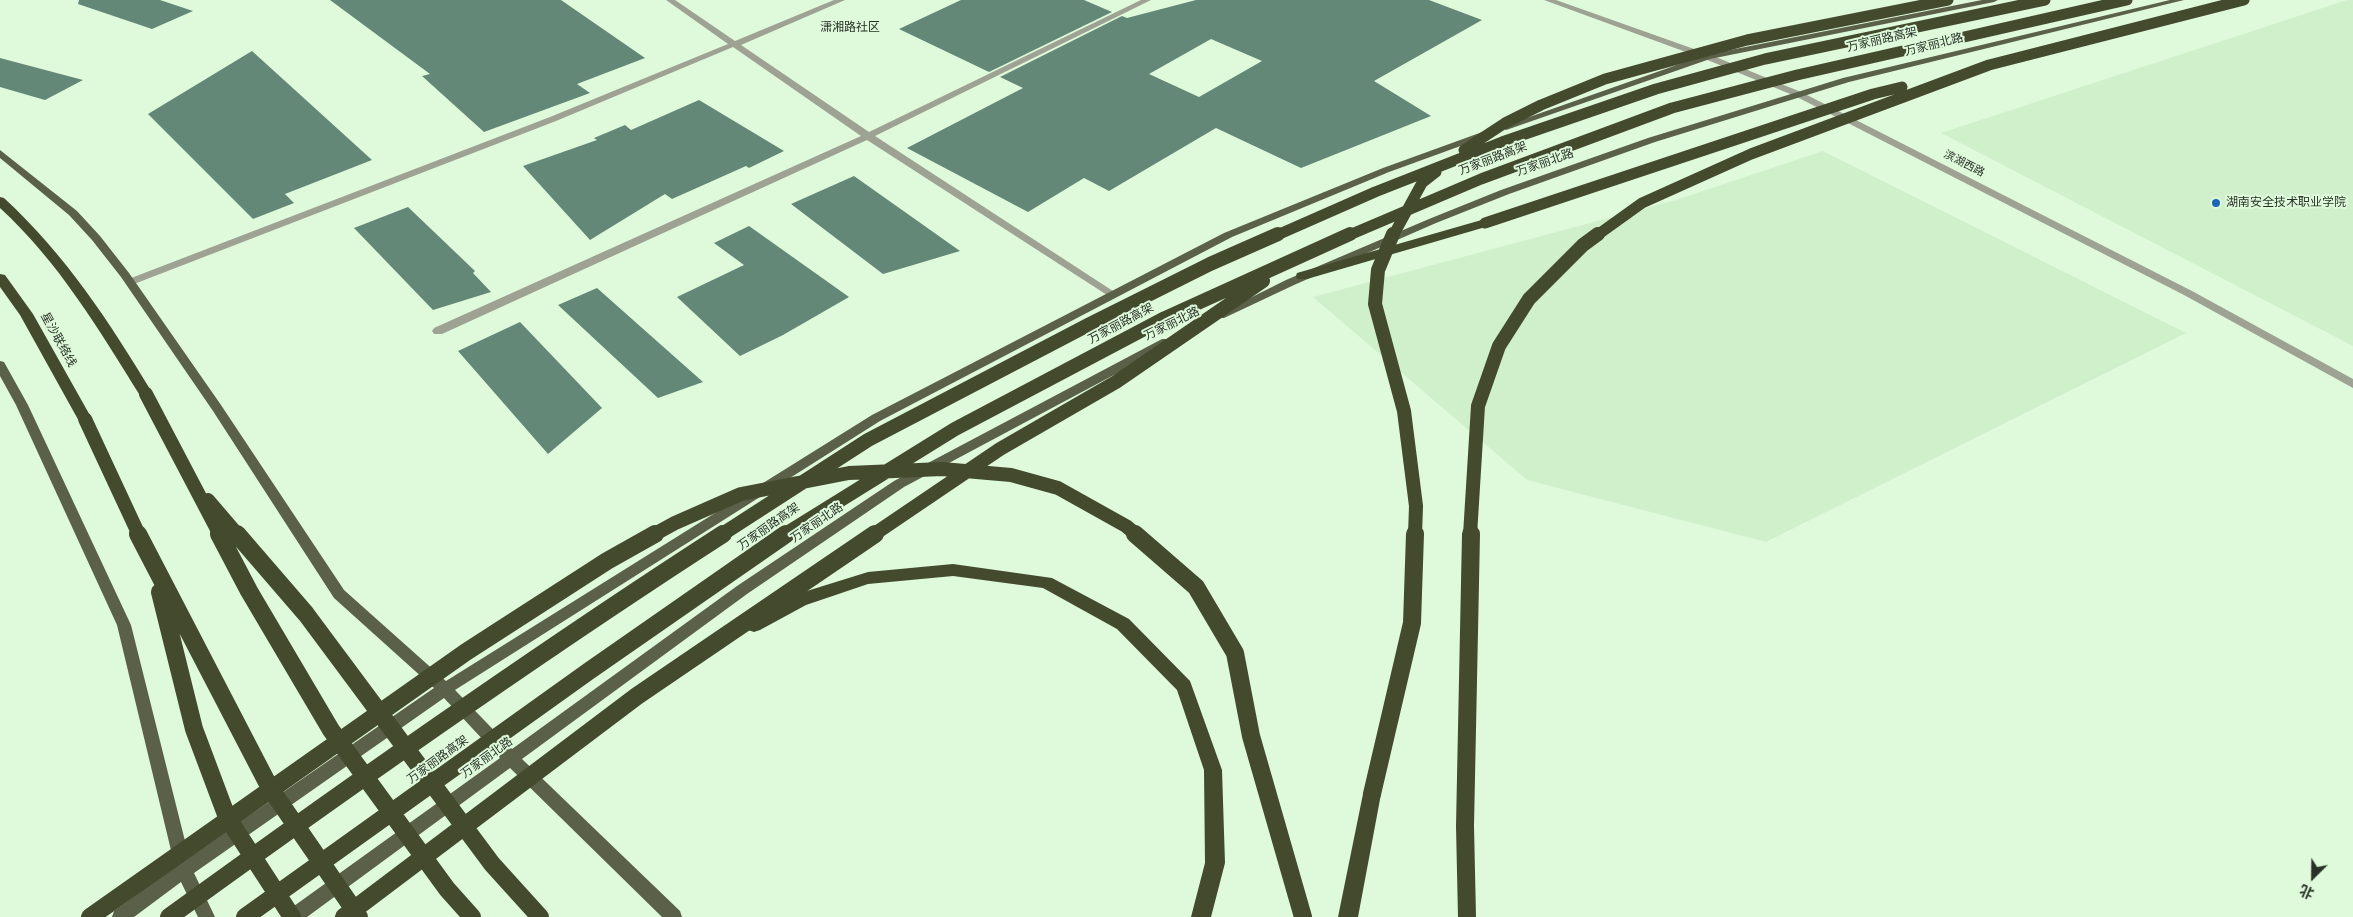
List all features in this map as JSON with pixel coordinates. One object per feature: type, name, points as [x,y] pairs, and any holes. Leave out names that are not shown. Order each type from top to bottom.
[{"type":"highway","points":[[1348,917],[1372,794],[1412,623],[1416,506],[1404,411],[1375,304],[1378,270],[1396,225],[1422,183],[1457,155],[1505,123],[1541,105],[1605,79],[1747,40],[1948,0]]},
{"type":"highway","name":"万家丽路高架","points":[[170,917],[328,801],[593,618],[868,440],[1088,324],[1210,264],[1375,192],[1493,146],[1656,89],[1766,59],[2045,0]]},
{"type":"highway","name":"万家丽路高架","points":[[245,917],[573,682],[809,518],[955,428],[1165,318],[1299,256],[1481,179],[1672,108],[1796,75],[2127,0]]},
{"type":"highway","points":[[1302,276],[1485,222],[1873,94],[2244,0]]},
{"type":"highway","points":[[1467,917],[1465,826],[1470,541],[1478,406],[1499,346],[1528,299],[1583,245],[1642,203],[1750,154],[1989,66]]},
{"type":"highway","points":[[0,202],[23,221],[61,264],[101,321],[146,394],[249,591],[330,730],[447,889],[472,917]]},
{"type":"highway","points":[[344,917],[637,696],[1000,450],[1116,382],[1299,256]]},
{"type":"highway","name":"星沙联络线","points":[[0,278],[26,314],[85,418],[154,566]]},
{"type":"highway","points":[[90,917],[466,652],[607,561],[675,522],[741,494],[850,473],[942,469],[1011,475],[1058,488],[1126,526],[1196,587],[1235,653],[1251,736],[1303,917]]},
{"type":"highway","points":[[192,481],[306,614],[492,864],[540,917]]},
{"type":"highway","points":[[154,566],[194,729],[227,817],[292,917]]},
{"type":"highway","points":[[154,566],[270,788],[358,917]]},
{"type":"highway","points":[[700,654],[800,600],[868,578],[953,570],[1046,582],[1123,624],[1184,686],[1213,770],[1215,864],[1201,917]]},
{"type":"main road","points":[[120,917],[184,870],[445,690],[876,418],[1228,235],[1386,170],[1586,98],[1708,57],[1994,0]]},
{"type":"main road","name":"万家丽北路","points":[[292,917],[742,590],[899,484],[1127,361],[1302,276],[1490,196],[1798,94],[2180,0]]},
{"type":"main road","points":[[0,153],[73,213],[96,238],[130,282],[217,408],[339,594],[445,690],[510,758],[674,917]]},
{"type":"main road","points":[[0,365],[22,405],[124,625],[184,870],[207,917]]},
{"type":"street","points":[[670,0],[868,136],[1111,293]]},
{"type":"street","points":[[130,282],[553,119],[841,0]]},
{"type":"street","points":[[438,331],[868,136],[1147,0]]},
{"type":"street","name":"滨湖西路","points":[[1548,0],[1708,57],[1798,94],[2188,293],[2353,384]]},
{"type":"shaded area","name":"湖南安全技术职业学院","points":[[2347,0],[2353,0],[2353,346],[1941,133]]},
{"type":"shaded area","points":[[1823,151],[2186,333],[1766,542],[1527,480],[1313,297],[1676,200]]},
{"type":"building","points":[[79,0],[160,0],[193,11],[152,29],[78,4]]},
{"type":"building","points":[[330,0],[561,0],[645,58],[577,84],[590,93],[484,132],[422,76],[430,74]]},
{"type":"building","points":[[961,0],[1084,0],[1112,12],[989,72],[899,29]]},
{"type":"building","points":[[1196,0],[1429,0],[1482,20],[1374,81],[1431,116],[1301,168],[1216,128],[1109,191],[1084,178],[1028,212],[907,148],[1023,88],[1000,77],[1122,16],[1127,18]],"holes":[[[1211,39],[1262,61],[1199,97],[1149,74]]]},
{"type":"building","points":[[252,51],[372,160],[285,194],[294,203],[253,219],[148,114]]},
{"type":"building","points":[[0,58],[83,80],[45,100],[0,87]]},
{"type":"building","points":[[699,100],[784,151],[749,168],[746,166],[672,199],[665,194],[590,240],[523,166],[597,140],[594,138],[625,125],[631,130]]},
{"type":"building","points":[[854,176],[960,251],[883,274],[791,204]]},
{"type":"building","points":[[408,207],[475,271],[473,273],[491,292],[433,310],[354,228]]},
{"type":"building","points":[[749,226],[849,297],[783,335],[740,356],[677,297],[744,265],[714,243]]},
{"type":"building","points":[[597,288],[703,382],[658,398],[558,305]]},
{"type":"building","points":[[520,322],[602,408],[548,454],[458,351]]},
{"type":"place","name":"湖南安全技术职业学院","points":[[2216,203]]},
{"type":"district","name":"潇湘路社区","points":[[850,28]]}]
